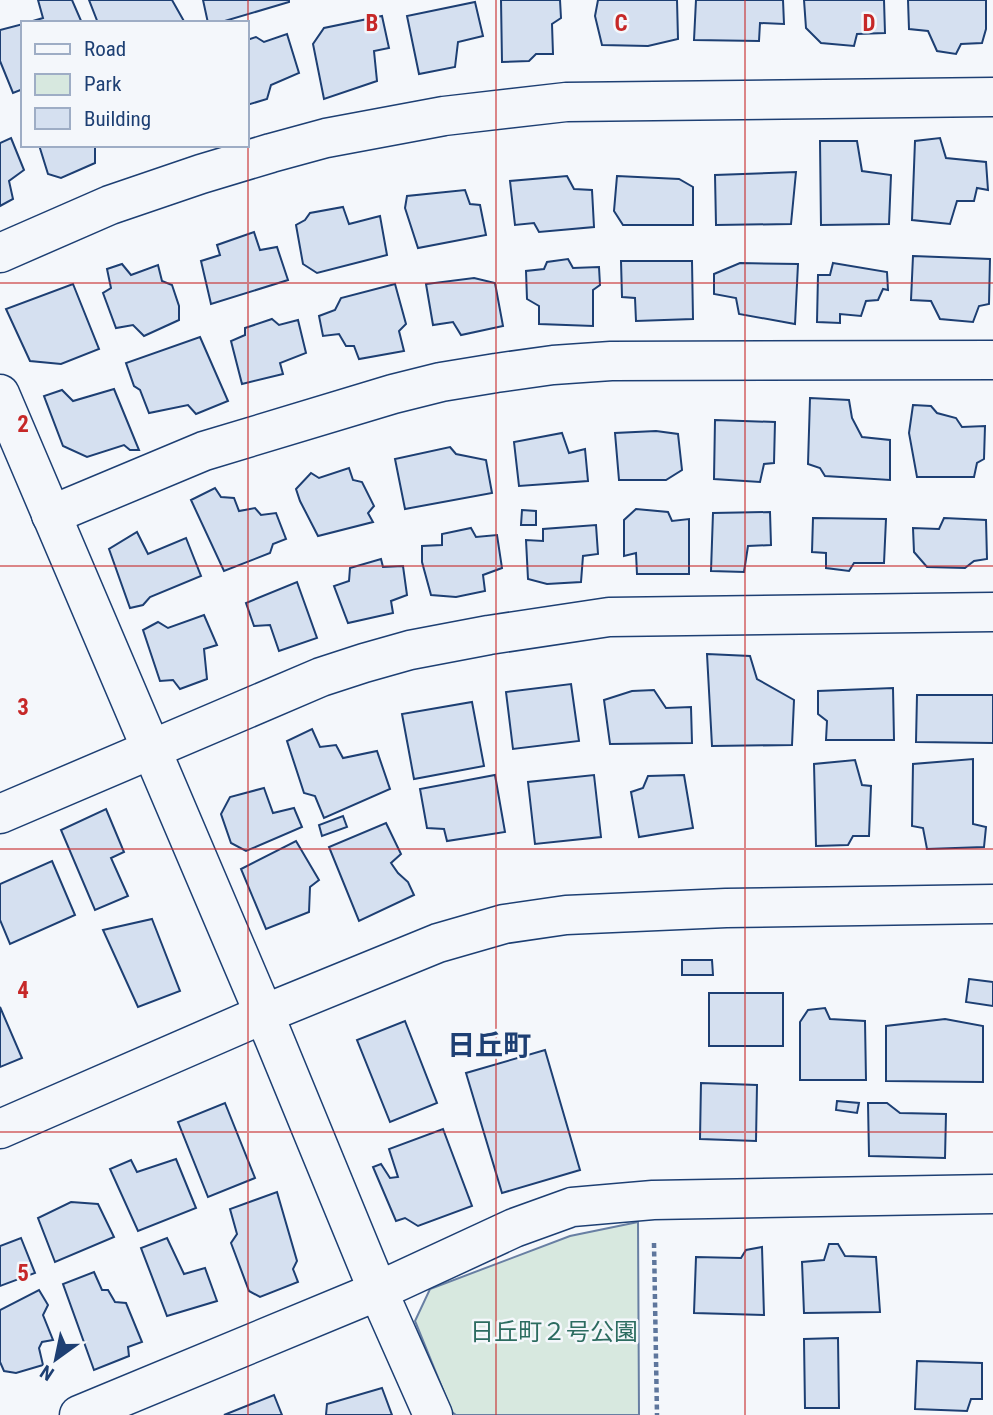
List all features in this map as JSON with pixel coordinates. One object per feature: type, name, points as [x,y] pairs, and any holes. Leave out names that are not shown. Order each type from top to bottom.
[{"type":"street","points":[[0,253],[110,205],[201,174],[326,138],[444,116],[566,102],[993,97]]},
{"type":"street","points":[[51,515],[204,451],[441,382],[552,365],[611,362],[993,360]]},
{"type":"street","points":[[0,394],[264,1014],[378,1291],[433,1415]]},
{"type":"street","points":[[0,814],[321,677],[410,650],[609,617],[993,612]]},
{"type":"street","points":[[0,1129],[264,1014],[438,943],[504,924],[566,915],[713,908],[993,904]]},
{"type":"street","points":[[79,1415],[378,1291],[514,1228],[572,1207],[653,1200],[993,1194]]},
{"type":"path","points":[[653,1200],[657,1415]]},
{"type":"green space","name":"日丘町２号公園","points":[[638,1222],[639,1415],[456,1415],[452,1412],[415,1321],[430,1289],[570,1236]]},
{"type":"building","points":[[38,0],[72,0],[81,21],[33,21],[43,18]]},
{"type":"building","points":[[89,0],[172,0],[184,21],[97,21]]},
{"type":"building","points":[[203,0],[289,0],[225,21],[208,21]]},
{"type":"building","points":[[501,0],[560,0],[561,18],[552,24],[553,54],[536,54],[529,61],[502,62]]},
{"type":"building","points":[[598,0],[677,0],[678,39],[648,46],[602,45],[595,16]]},
{"type":"building","points":[[696,0],[783,0],[784,24],[760,23],[759,41],[694,40]]},
{"type":"building","points":[[804,0],[884,0],[885,33],[857,34],[854,46],[821,43],[806,28]]},
{"type":"building","points":[[908,0],[986,0],[986,29],[982,43],[961,44],[956,54],[937,51],[928,31],[909,29]]},
{"type":"building","points":[[475,2],[483,36],[458,42],[455,67],[419,74],[407,16]]},
{"type":"building","points":[[382,16],[389,48],[374,51],[377,81],[324,99],[313,44],[324,28]]},
{"type":"building","points":[[21,25],[21,90],[13,93],[0,61],[0,30]]},
{"type":"building","points":[[287,34],[299,73],[271,85],[267,99],[248,105],[248,40],[256,37],[264,42]]},
{"type":"building","points":[[11,138],[24,170],[9,181],[13,199],[0,206],[0,143]]},
{"type":"building","points":[[940,138],[946,158],[986,162],[988,190],[977,188],[974,201],[957,201],[950,224],[912,220],[915,141]]},
{"type":"building","points":[[820,141],[857,141],[862,171],[891,175],[889,224],[821,225]]},
{"type":"building","points":[[40,147],[95,147],[95,163],[61,178],[48,174]]},
{"type":"building","points":[[796,172],[791,224],[716,225],[715,175]]},
{"type":"building","points":[[567,176],[574,189],[592,190],[594,227],[539,232],[534,223],[515,225],[510,181]]},
{"type":"building","points":[[617,176],[679,179],[693,187],[693,225],[623,225],[614,211]]},
{"type":"building","points":[[465,190],[470,204],[480,205],[486,235],[418,248],[405,208],[407,196]]},
{"type":"building","points":[[343,207],[349,224],[380,216],[387,255],[317,273],[303,264],[296,225],[310,213]]},
{"type":"building","points":[[254,232],[260,250],[277,247],[288,280],[211,304],[201,261],[220,255],[217,245]]},
{"type":"building","points":[[913,256],[990,259],[989,304],[979,306],[973,322],[940,319],[931,301],[911,300]]},
{"type":"building","points":[[568,259],[573,268],[599,267],[600,285],[593,290],[593,326],[539,324],[539,306],[527,299],[526,271],[544,269],[547,262]]},
{"type":"building","points":[[621,261],[692,261],[693,319],[636,321],[635,298],[622,297]]},
{"type":"building","points":[[740,263],[798,264],[795,324],[739,314],[736,298],[714,294],[714,274]]},
{"type":"building","points":[[833,263],[887,272],[888,290],[883,289],[878,300],[866,301],[861,316],[840,314],[840,323],[817,322],[818,275],[830,275]]},
{"type":"building","points":[[122,264],[131,275],[158,265],[162,281],[172,285],[179,306],[179,320],[144,336],[133,325],[116,328],[103,293],[111,288],[107,269]]},
{"type":"building","points":[[474,278],[495,283],[503,326],[461,335],[453,322],[433,325],[426,284]]},
{"type":"building","points":[[73,284],[99,349],[61,364],[30,361],[6,309]]},
{"type":"building","points":[[395,284],[406,324],[399,331],[404,351],[359,359],[354,346],[346,346],[339,334],[323,336],[319,316],[335,310],[341,298]]},
{"type":"building","points":[[272,319],[279,325],[298,320],[306,353],[280,363],[283,374],[242,384],[231,341],[245,335],[245,328]]},
{"type":"building","points":[[200,337],[228,401],[196,414],[188,405],[149,413],[140,390],[134,386],[126,363]]},
{"type":"building","points":[[114,389],[139,450],[130,450],[124,445],[87,457],[63,446],[44,396],[62,390],[73,401]]},
{"type":"building","points":[[810,398],[849,400],[852,418],[862,437],[890,440],[890,480],[825,476],[820,468],[808,464]]},
{"type":"building","points":[[913,405],[931,406],[937,413],[956,418],[962,427],[985,426],[984,459],[977,463],[974,477],[917,477],[909,433]]},
{"type":"building","points":[[715,420],[775,422],[774,463],[764,464],[760,482],[714,479]]},
{"type":"building","points":[[656,431],[678,434],[682,470],[666,480],[619,480],[615,433]]},
{"type":"building","points":[[562,433],[569,453],[585,449],[588,481],[519,486],[514,442]]},
{"type":"building","points":[[450,447],[456,454],[486,460],[492,493],[405,509],[395,459]]},
{"type":"building","points":[[349,468],[353,480],[362,482],[374,506],[368,513],[373,522],[318,536],[296,489],[311,473],[319,478]]},
{"type":"building","points":[[215,488],[221,497],[234,498],[239,511],[255,508],[261,515],[276,513],[286,539],[273,544],[270,553],[224,571],[191,500]]},
{"type":"building","points":[[636,509],[668,512],[672,521],[689,519],[689,574],[637,574],[636,553],[624,556],[624,520]]},
{"type":"building","points":[[522,510],[536,511],[536,525],[521,525]]},
{"type":"building","points":[[770,512],[771,545],[748,546],[744,572],[711,571],[713,513]]},
{"type":"building","points":[[813,518],[886,519],[884,563],[854,563],[849,571],[826,568],[826,553],[812,552]]},
{"type":"building","points":[[944,518],[986,520],[987,559],[974,561],[965,568],[927,567],[914,552],[913,528],[939,529]]},
{"type":"building","points":[[596,525],[598,554],[583,556],[581,582],[547,584],[528,579],[526,540],[543,541],[543,529]]},
{"type":"building","points":[[471,528],[476,537],[497,535],[502,568],[483,575],[485,591],[456,597],[431,595],[422,562],[422,546],[442,545],[442,534]]},
{"type":"building","points":[[137,532],[148,554],[186,538],[201,576],[150,597],[143,605],[130,608],[109,549]]},
{"type":"building","points":[[381,559],[383,567],[403,566],[407,595],[391,601],[393,613],[348,623],[334,586],[349,581],[350,568]]},
{"type":"building","points":[[297,582],[317,638],[279,651],[270,625],[254,626],[246,603]]},
{"type":"building","points":[[204,615],[217,645],[204,649],[207,679],[180,689],[173,680],[160,681],[143,630],[158,622],[168,628]]},
{"type":"building","points":[[707,654],[750,656],[757,679],[794,700],[792,745],[712,746]]},
{"type":"building","points":[[571,684],[579,741],[513,749],[506,692]]},
{"type":"building","points":[[893,688],[894,740],[826,740],[827,721],[818,714],[818,691]]},
{"type":"building","points":[[654,690],[666,708],[691,707],[692,743],[610,744],[604,700],[632,691]]},
{"type":"building","points":[[917,695],[993,695],[993,743],[916,742]]},
{"type":"building","points":[[472,702],[484,766],[414,779],[402,714]]},
{"type":"building","points":[[312,729],[320,747],[336,745],[343,758],[377,751],[390,789],[324,818],[315,796],[304,793],[287,741]]},
{"type":"building","points":[[973,759],[973,824],[986,827],[984,847],[927,849],[923,828],[912,826],[913,764]]},
{"type":"building","points":[[855,760],[862,785],[871,786],[869,836],[853,836],[848,845],[816,846],[814,764]]},
{"type":"building","points":[[495,775],[505,832],[447,841],[444,829],[427,828],[420,789]]},
{"type":"building","points":[[594,775],[601,837],[535,844],[528,782]]},
{"type":"building","points":[[684,775],[693,828],[639,837],[631,792],[643,788],[648,776]]},
{"type":"building","points":[[264,788],[273,813],[294,808],[302,827],[246,851],[231,843],[221,814],[230,797]]},
{"type":"building","points":[[106,809],[124,852],[111,858],[128,896],[95,910],[61,830]]},
{"type":"building","points":[[343,816],[347,827],[322,836],[319,825]]},
{"type":"building","points":[[386,823],[401,854],[391,863],[408,882],[414,895],[359,921],[329,847]]},
{"type":"building","points":[[296,841],[319,880],[310,887],[309,912],[266,929],[241,869]]},
{"type":"building","points":[[52,861],[75,915],[10,944],[0,920],[0,884]]},
{"type":"building","points":[[152,919],[180,991],[138,1007],[103,930]]},
{"type":"building","points":[[682,960],[712,960],[713,975],[682,975]]},
{"type":"building","points":[[969,979],[993,982],[993,1006],[966,1002]]},
{"type":"building","points":[[709,993],[783,993],[783,1046],[709,1046]]},
{"type":"building","points":[[0,1007],[22,1058],[0,1067]]},
{"type":"building","points":[[825,1008],[830,1019],[865,1021],[866,1080],[800,1080],[800,1022],[808,1010]]},
{"type":"building","points":[[945,1019],[983,1026],[983,1082],[886,1081],[886,1026]]},
{"type":"building","points":[[405,1021],[437,1103],[390,1122],[357,1040]]},
{"type":"building","points":[[545,1050],[580,1170],[502,1193],[466,1073]]},
{"type":"building","points":[[701,1083],[757,1085],[756,1141],[700,1139]]},
{"type":"building","points":[[837,1101],[859,1103],[857,1113],[836,1110]]},
{"type":"building","points":[[225,1103],[255,1178],[208,1197],[178,1122]]},
{"type":"building","points":[[868,1103],[887,1103],[900,1113],[946,1114],[945,1158],[869,1156]]},
{"type":"building","points":[[443,1129],[472,1206],[418,1226],[405,1218],[396,1221],[373,1167],[381,1164],[390,1178],[398,1177],[389,1149]]},
{"type":"building","points":[[176,1159],[196,1208],[138,1231],[110,1169],[131,1160],[137,1172]]},
{"type":"building","points":[[277,1192],[297,1261],[293,1269],[298,1282],[260,1297],[249,1291],[231,1243],[237,1234],[230,1209]]},
{"type":"building","points":[[71,1202],[98,1204],[114,1237],[55,1262],[38,1218]]},
{"type":"building","points":[[21,1238],[35,1273],[0,1286],[0,1246]]},
{"type":"building","points":[[167,1238],[184,1274],[205,1268],[217,1301],[167,1316],[141,1248]]},
{"type":"building","points":[[829,1244],[838,1244],[845,1256],[876,1257],[880,1312],[804,1313],[802,1262],[824,1260]]},
{"type":"building","points":[[762,1247],[764,1315],[694,1313],[696,1257],[741,1258],[746,1250]]},
{"type":"building","points":[[94,1272],[102,1290],[108,1290],[115,1302],[126,1303],[142,1342],[128,1347],[129,1356],[94,1370],[63,1284]]},
{"type":"building","points":[[39,1290],[48,1305],[43,1315],[53,1340],[42,1342],[39,1348],[43,1365],[16,1373],[4,1371],[0,1362],[0,1310]]},
{"type":"building","points":[[838,1338],[839,1408],[805,1408],[804,1339]]},
{"type":"building","points":[[917,1361],[982,1363],[982,1399],[971,1399],[967,1411],[915,1409]]},
{"type":"building","points":[[382,1388],[392,1415],[326,1415],[327,1404]]},
{"type":"building","points":[[274,1395],[282,1415],[224,1415]]},
{"type":"district","name":"日丘町","points":[[489,1045]]}]
